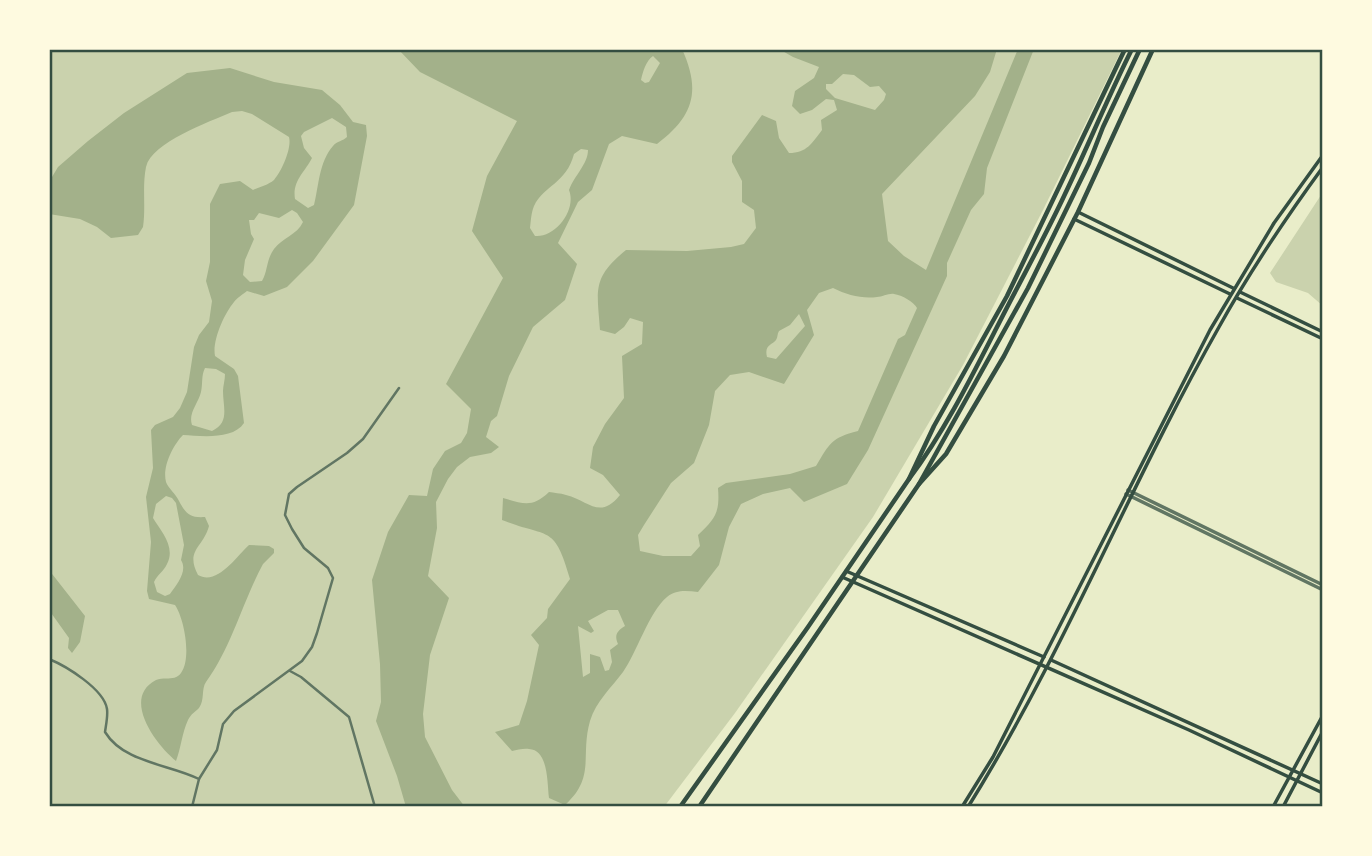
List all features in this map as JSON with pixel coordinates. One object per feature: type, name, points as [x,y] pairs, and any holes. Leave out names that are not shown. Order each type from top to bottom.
[{"type":"main road","points":[[909,479],[934,426],[1007,296],[1125,49]]},
{"type":"main road","points":[[680,807],[932,448],[958,404],[1066,194],[1091,133],[1132,49]]},
{"type":"main road","points":[[699,807],[919,484],[1028,288],[1089,163],[1140,49]]},
{"type":"main road","points":[[919,484],[946,454],[1004,356],[1074,219],[1153,49]]},
{"type":"main road","points":[[962,807],[993,757],[1230,295],[1274,223],[1323,155]]},
{"type":"main road","points":[[968,807],[1015,729],[1051,660],[1129,493],[1236,298],[1277,231],[1323,167]]},
{"type":"main road","points":[[1077,212],[1323,332]]},
{"type":"main road","points":[[1074,219],[1323,339]]},
{"type":"main road","points":[[846,571],[1051,660],[1323,784]]},
{"type":"main road","points":[[842,577],[1189,730],[1323,793]]},
{"type":"main road","points":[[1273,807],[1323,715]]},
{"type":"main road","points":[[1283,807],[1323,730]]},
{"type":"street","points":[[191,807],[199,779],[218,750],[223,724],[234,711],[276,678],[290,671],[312,647],[333,578],[328,568],[304,548],[292,529],[285,515],[289,495],[363,439],[399,388]]},
{"type":"street","points":[[1129,493],[1323,587]]},
{"type":"street","points":[[49,659],[79,676],[103,699],[107,708],[105,732],[117,745],[153,764],[182,771],[199,779]]},
{"type":"street","points":[[290,671],[349,717],[375,807]]},
{"type":"shaded area","points":[[49,49],[1122,49],[963,365],[873,517],[735,713],[664,807],[49,807]]},
{"type":"shaded area","points":[[398,49],[682,49],[688,64],[692,90],[686,113],[657,144],[622,136],[609,144],[592,190],[578,202],[558,243],[577,264],[565,300],[533,327],[509,376],[497,416],[491,421],[486,437],[499,447],[491,453],[470,457],[457,467],[436,502],[437,528],[428,576],[449,598],[430,655],[423,714],[425,737],[452,790],[465,807],[406,807],[376,721],[381,702],[380,664],[372,580],[388,532],[409,495],[427,496],[433,469],[445,451],[461,443],[467,433],[471,409],[446,384],[503,278],[472,231],[487,176],[517,121],[420,72]],"holes":[[[653,56],[660,63],[649,82],[645,83],[641,80],[643,73]],[[581,149],[588,150],[587,155],[569,190],[571,198],[567,214],[557,228],[535,236],[530,228],[534,206],[543,193],[566,172],[574,154]]]},
{"type":"shaded area","points":[[779,49],[997,49],[990,72],[975,96],[882,194],[888,241],[904,256],[926,270],[1018,49],[1034,49],[987,168],[984,194],[971,210],[947,263],[947,276],[868,450],[847,484],[804,502],[790,488],[763,494],[741,504],[729,527],[719,565],[698,592],[682,591],[667,597],[649,622],[623,672],[596,707],[587,734],[581,785],[565,805],[549,798],[546,769],[540,755],[529,749],[512,751],[495,732],[519,725],[539,645],[531,635],[547,618],[548,609],[570,579],[554,541],[540,532],[502,520],[503,498],[533,503],[549,492],[566,495],[600,508],[620,495],[603,475],[590,468],[593,447],[605,424],[624,398],[622,356],[642,344],[643,322],[630,318],[615,334],[600,330],[598,294],[602,277],[626,250],[687,251],[744,244],[756,228],[754,210],[742,202],[742,181],[732,162],[732,156],[762,115],[776,121],[779,138],[789,153],[809,146],[822,130],[821,120],[837,110],[834,100],[826,99],[812,110],[800,114],[792,106],[795,91],[814,78],[819,67]],"holes":[[[843,74],[854,75],[870,87],[879,86],[886,94],[875,110],[835,98],[826,89],[826,84],[832,84]],[[833,288],[860,297],[894,294],[907,299],[917,308],[905,335],[898,339],[858,431],[832,442],[816,466],[790,474],[726,483],[718,488],[715,515],[698,535],[700,546],[691,556],[663,556],[640,551],[638,535],[644,525],[671,483],[694,463],[709,425],[715,391],[730,375],[749,372],[784,384],[814,335],[807,310],[819,293]],[[799,314],[805,326],[776,359],[767,357],[767,348],[776,340],[779,331],[790,325]],[[608,610],[618,610],[625,626],[617,634],[618,644],[610,650],[612,662],[609,670],[605,671],[600,657],[590,654],[590,673],[583,677],[578,626],[591,633],[594,631],[588,621]]]},
{"type":"shaded area","points":[[230,68],[274,82],[322,90],[340,105],[353,122],[366,125],[367,136],[354,205],[313,261],[287,287],[264,296],[247,291],[234,302],[223,320],[215,343],[215,356],[234,369],[238,376],[244,423],[225,435],[183,435],[172,450],[167,463],[165,476],[168,487],[186,512],[192,516],[205,517],[209,526],[194,554],[194,567],[198,575],[212,577],[219,574],[249,545],[269,546],[274,549],[274,553],[263,564],[223,654],[205,685],[201,705],[188,720],[176,761],[152,733],[142,709],[146,688],[156,680],[179,676],[186,658],[184,628],[175,605],[149,599],[147,591],[151,542],[146,497],[153,468],[151,430],[155,425],[173,417],[180,408],[187,392],[194,347],[209,322],[212,301],[206,281],[210,262],[210,204],[220,184],[240,181],[253,190],[274,180],[286,159],[289,137],[252,114],[242,111],[210,121],[170,141],[150,158],[146,167],[143,227],[138,235],[111,238],[80,219],[49,214],[49,182],[58,167],[88,141],[124,113],[187,73]],"holes":[[[332,118],[346,127],[347,137],[328,152],[322,166],[314,205],[308,208],[295,199],[297,182],[312,158],[304,148],[301,136]],[[292,210],[303,222],[274,249],[262,281],[250,282],[243,275],[245,260],[254,239],[249,220],[254,220],[259,213],[279,218]],[[205,368],[216,369],[225,374],[223,419],[218,428],[212,431],[192,425],[191,421],[201,392]],[[166,496],[176,503],[184,545],[182,573],[170,594],[165,596],[157,592],[154,582],[167,564],[170,551],[153,518],[156,504]]]},
{"type":"shaded area","points":[[1323,192],[1323,306],[1308,293],[1276,282],[1270,273]]},
{"type":"shaded area","points":[[49,570],[85,616],[80,642],[72,653],[68,648],[69,638],[49,610]]}]
